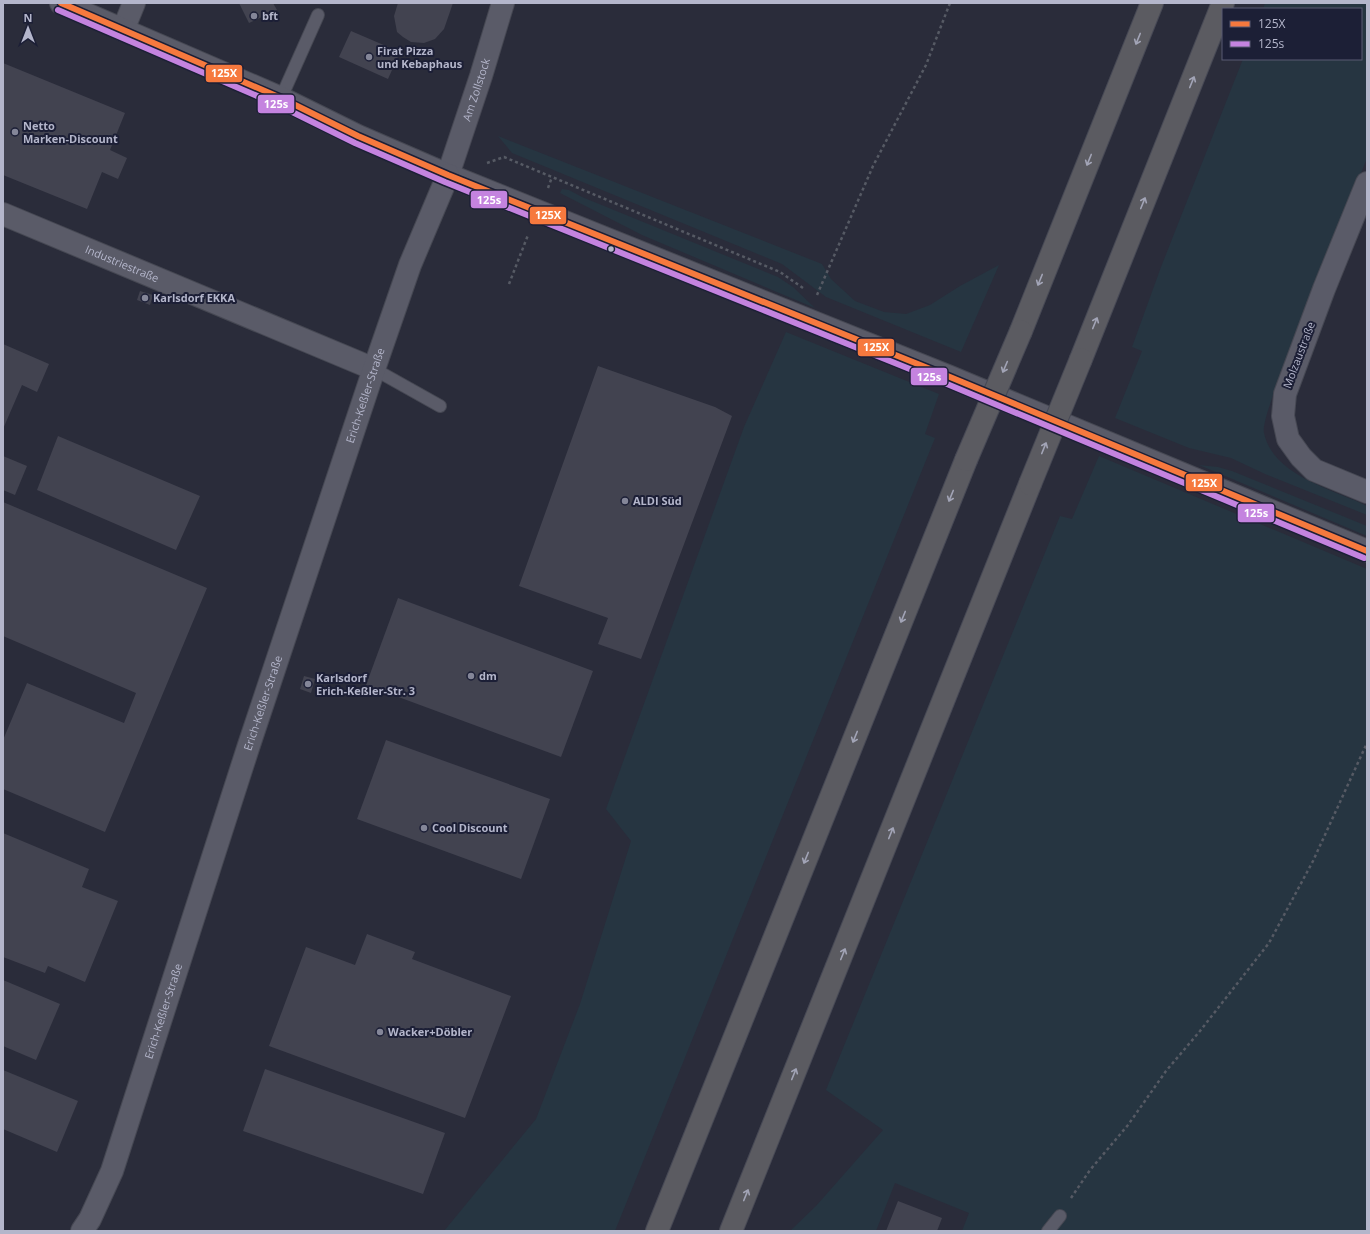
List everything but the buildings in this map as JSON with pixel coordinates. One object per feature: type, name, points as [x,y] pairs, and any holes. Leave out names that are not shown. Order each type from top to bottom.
[{"type":"highway","points":[[657,1231],[966,460],[1021,331],[1152,3]]},
{"type":"highway","points":[[731,1231],[1223,3]]},
{"type":"street","points":[[61,3],[281,98],[358,136],[448,175],[943,374],[1367,551]]},
{"type":"street","points":[[123,30],[134,3]]},
{"type":"street","name":"Am Zollstock","points":[[448,175],[503,3]]},
{"type":"street","name":"Erich-Keßler-Straße","points":[[82,1231],[90,1219],[112,1171],[248,748],[374,369],[410,265],[448,175]]},
{"type":"street","name":"Molzaustraße","points":[[1367,183],[1324,289],[1285,394],[1284,416],[1288,439],[1301,457],[1314,470],[1367,492]]},
{"type":"street","name":"Industriestraße","points":[[3,214],[374,369]]},
{"type":"lane","points":[[281,98],[318,15]]},
{"type":"lane","points":[[374,369],[440,406]]},
{"type":"lane","points":[[1048,1231],[1060,1216]]},
{"type":"path","points":[[816,298],[874,166],[926,65],[950,3]]},
{"type":"path","points":[[448,175],[504,157],[780,272],[804,289]]},
{"type":"path","points":[[1060,1216],[1090,1170],[1128,1125],[1166,1071],[1200,1031],[1269,943],[1313,861],[1367,744]]},
{"type":"shaded area","points":[[1265,3],[1367,3],[1367,158],[1274,391],[1266,419],[1264,433],[1270,448],[1279,460],[1292,471],[1322,487],[1367,506],[1367,515],[1265,474],[1231,458],[1189,448],[1115,418],[1142,351],[1132,347],[1161,267],[1243,60],[1362,60],[1362,8],[1263,8]]},
{"type":"shaded area","points":[[498,136],[822,264],[831,279],[855,301],[884,312],[906,314],[930,305],[960,286],[999,265],[961,352],[826,297],[782,264],[512,153]]},
{"type":"shaded area","points":[[562,189],[569,190],[582,197],[778,277],[793,287],[815,308],[642,235],[560,193]]},
{"type":"shaded area","points":[[786,332],[939,394],[925,434],[935,438],[615,1231],[444,1231],[536,1119],[580,1004],[631,841],[606,809],[744,427]]},
{"type":"shaded area","points":[[1099,456],[1367,569],[1367,1231],[962,1231],[969,1213],[895,1183],[876,1231],[790,1231],[816,1206],[883,1130],[826,1090],[1060,516],[1072,519]]},
{"type":"shaded area","points":[[1199,465],[1218,467],[1232,471],[1367,526],[1367,536]]},
{"type":"transit line","name":"125X","points":[[61,3],[281,98],[358,136],[448,175],[950,377],[1367,551]]},
{"type":"transit line","name":"125s","points":[[58,10],[278,105],[355,143],[445,182],[947,384],[1364,558]]},
{"type":"place","name":"bft","points":[[254,16]]},
{"type":"place","name":"Firat Pizza und Kebaphaus","points":[[369,57]]},
{"type":"place","name":"Netto Marken-Discount","points":[[15,132]]},
{"type":"place","name":"Karlsdorf EKKA","points":[[145,298]]},
{"type":"place","name":"ALDI Süd","points":[[625,501]]},
{"type":"place","name":"dm","points":[[471,676]]},
{"type":"place","name":"Karlsdorf Erich-Keßler-Str. 3","points":[[308,684]]},
{"type":"place","name":"Cool Discount","points":[[424,828]]},
{"type":"place","name":"Wacker+Döbler","points":[[380,1032]]}]
